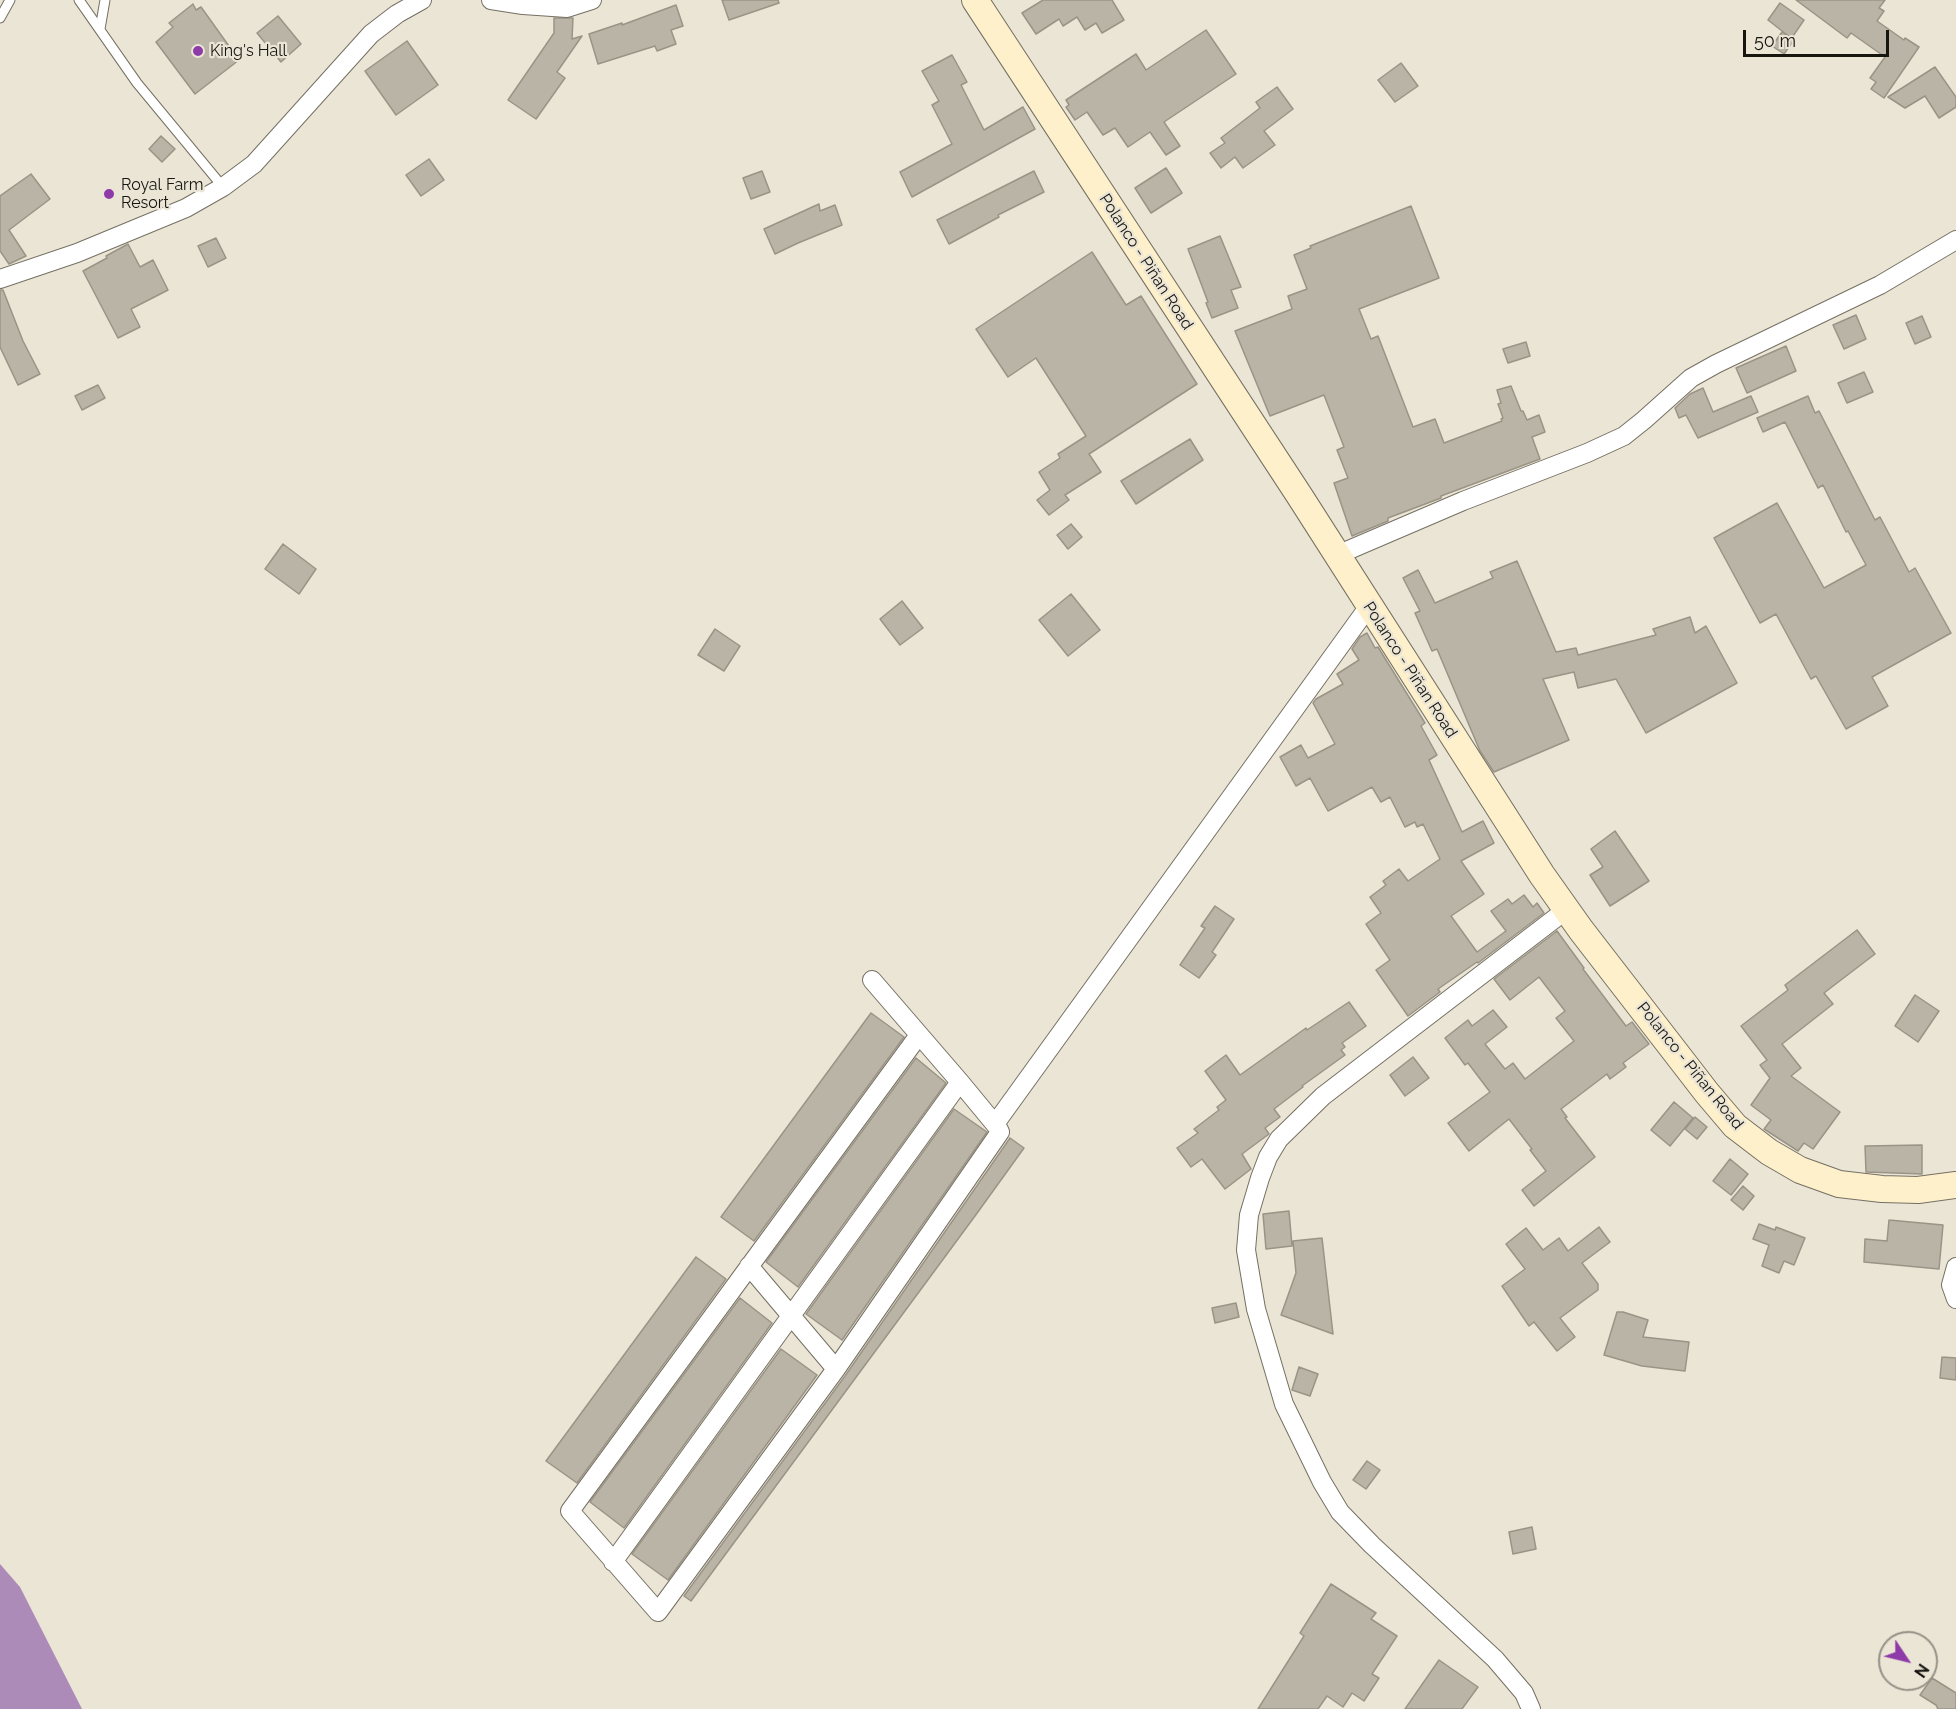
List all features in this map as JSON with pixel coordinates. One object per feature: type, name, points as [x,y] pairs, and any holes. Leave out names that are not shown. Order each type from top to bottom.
[{"type":"main road","name":"Polanco - Piñan Road","points":[[975,0],[1337,555],[1542,875],[1566,910],[1707,1093],[1735,1126],[1769,1152],[1800,1170],[1839,1184],[1882,1189],[1918,1190],[1956,1185]]},
{"type":"street","points":[[0,279],[77,253],[186,208],[223,187],[254,164],[371,34],[397,14],[422,0]]},
{"type":"street","points":[[491,0],[567,8],[592,0]]},
{"type":"street","points":[[1337,555],[1624,436],[1691,378],[1880,285],[1956,240]]},
{"type":"street","points":[[995,1124],[1369,606]]},
{"type":"street","points":[[1531,1709],[1524,1693],[1510,1675],[1340,1512],[1284,1404],[1256,1309],[1246,1250],[1249,1215],[1254,1196],[1268,1157],[1278,1139],[1323,1096],[1566,910]]},
{"type":"street","points":[[872,980],[960,1082],[1000,1132],[836,1369],[658,1612],[570,1511],[919,1035]]},
{"type":"street","points":[[613,1562],[960,1082]]},
{"type":"street","points":[[749,1266],[836,1369]]},
{"type":"street","points":[[1956,1267],[1951,1286],[1956,1299]]},
{"type":"lane","points":[[0,18],[10,0]]},
{"type":"lane","points":[[79,0],[136,83],[223,187]]},
{"type":"lane","points":[[100,29],[105,0]]},
{"type":"shaded area","points":[[0,1564],[20,1587],[82,1709],[0,1709]]},
{"type":"building","points":[[722,0],[778,0],[779,3],[729,20]]},
{"type":"building","points":[[1043,0],[1112,0],[1124,20],[1102,33],[1096,23],[1085,30],[1077,17],[1063,26],[1059,19],[1036,34],[1022,13]]},
{"type":"building","points":[[1796,0],[1885,0],[1879,8],[1884,11],[1877,21],[1904,40],[1905,38],[1919,47],[1884,98],[1871,89],[1876,82],[1870,78],[1885,57],[1851,33],[1847,38]]},
{"type":"building","points":[[1780,3],[1804,20],[1784,54],[1772,46],[1782,32],[1791,38],[1768,20]]},
{"type":"building","name":"King's Hall","points":[[193,4],[196,10],[201,7],[239,60],[195,94],[156,42],[173,27],[169,23]]},
{"type":"building","points":[[676,5],[683,26],[671,30],[676,44],[657,51],[655,46],[598,64],[589,34],[622,23],[622,25]]},
{"type":"building","points":[[278,16],[301,44],[281,62],[257,33]]},
{"type":"building","points":[[554,18],[573,18],[572,39],[582,36],[557,72],[565,78],[536,119],[508,100],[554,33]]},
{"type":"building","points":[[1206,30],[1236,74],[1164,122],[1180,146],[1166,155],[1150,132],[1128,147],[1115,128],[1103,135],[1087,112],[1075,120],[1066,107],[1069,105],[1066,100],[1136,54],[1146,70]]},
{"type":"building","points":[[407,41],[438,85],[396,115],[365,71]]},
{"type":"building","points":[[952,55],[967,82],[961,85],[984,130],[1023,107],[1035,129],[912,197],[900,172],[952,144],[932,105],[939,101],[922,71]]},
{"type":"building","points":[[1401,63],[1418,86],[1395,102],[1378,80]]},
{"type":"building","points":[[1935,67],[1956,97],[1956,107],[1939,118],[1925,96],[1905,108],[1888,97]]},
{"type":"building","points":[[1277,87],[1293,109],[1264,131],[1275,145],[1243,168],[1235,157],[1221,168],[1210,153],[1225,143],[1221,138],[1260,108],[1256,102]]},
{"type":"building","points":[[161,136],[175,149],[162,162],[149,149]]},
{"type":"building","points":[[429,159],[444,180],[421,196],[406,175]]},
{"type":"building","points":[[1166,168],[1182,193],[1151,213],[1135,188]]},
{"type":"building","points":[[762,171],[770,192],[751,199],[743,178]]},
{"type":"building","points":[[1034,171],[1044,192],[998,215],[999,217],[949,244],[937,220]]},
{"type":"building","points":[[31,174],[50,199],[9,230],[26,256],[9,264],[0,251],[0,196]]},
{"type":"building","points":[[819,204],[820,211],[835,205],[842,225],[775,254],[764,229]]},
{"type":"building","points":[[1411,206],[1439,278],[1359,309],[1371,339],[1378,336],[1413,427],[1435,419],[1444,443],[1502,421],[1498,404],[1501,403],[1497,390],[1511,386],[1527,420],[1539,415],[1545,432],[1532,437],[1540,459],[1441,496],[1441,498],[1388,518],[1388,521],[1352,536],[1334,483],[1348,478],[1337,450],[1344,447],[1324,395],[1270,416],[1235,331],[1292,309],[1288,296],[1307,289],[1294,255],[1311,248],[1310,246]]},
{"type":"building","points":[[1220,236],[1241,287],[1231,290],[1238,308],[1212,318],[1188,249]]},
{"type":"building","points":[[216,238],[226,258],[208,267],[198,246]]},
{"type":"building","points":[[128,244],[140,267],[153,260],[168,290],[131,309],[140,327],[118,338],[83,271]]},
{"type":"building","points":[[1092,252],[1126,305],[1141,296],[1197,384],[1089,454],[1101,472],[1065,495],[1069,500],[1049,515],[1037,500],[1050,490],[1039,472],[1060,458],[1058,454],[1086,436],[1036,358],[1008,377],[976,329]]},
{"type":"building","points":[[0,290],[3,290],[23,341],[40,374],[18,385],[0,347]]},
{"type":"building","points":[[1856,315],[1866,339],[1844,349],[1833,325]]},
{"type":"building","points":[[1922,316],[1931,337],[1915,344],[1906,323]]},
{"type":"building","points":[[1526,342],[1530,356],[1508,363],[1503,349]]},
{"type":"building","points":[[1786,346],[1796,371],[1747,393],[1736,368]]},
{"type":"building","points":[[1864,372],[1873,392],[1847,403],[1838,383]]},
{"type":"building","points":[[98,385],[105,398],[82,410],[75,396]]},
{"type":"building","points":[[1703,388],[1713,412],[1751,396],[1758,412],[1698,438],[1686,415],[1679,418],[1675,408],[1690,394]]},
{"type":"building","points":[[1808,396],[1815,413],[1819,411],[1875,520],[1880,517],[1909,572],[1915,568],[1951,633],[1872,677],[1888,706],[1846,729],[1816,676],[1811,679],[1776,614],[1760,623],[1714,538],[1777,503],[1824,588],[1866,565],[1848,531],[1846,532],[1823,485],[1818,488],[1785,422],[1763,432],[1757,418]]},
{"type":"building","points":[[1190,439],[1203,460],[1136,504],[1121,481]]},
{"type":"building","points":[[1071,524],[1082,537],[1068,549],[1057,535]]},
{"type":"building","points":[[283,544],[316,569],[299,594],[265,569]]},
{"type":"building","points":[[1517,561],[1556,652],[1576,648],[1578,655],[1656,635],[1653,629],[1690,617],[1695,633],[1706,626],[1737,683],[1646,733],[1616,679],[1578,688],[1574,672],[1543,679],[1569,740],[1494,772],[1480,751],[1437,649],[1432,651],[1415,613],[1420,611],[1403,578],[1418,570],[1435,603],[1493,578],[1490,572]]},
{"type":"building","points":[[1071,594],[1100,630],[1068,656],[1039,620]]},
{"type":"building","points":[[902,601],[923,628],[900,645],[880,619]]},
{"type":"building","points":[[715,629],[740,646],[724,671],[698,655]]},
{"type":"building","points":[[1367,633],[1425,723],[1421,726],[1437,755],[1429,760],[1462,832],[1483,821],[1494,843],[1461,861],[1484,894],[1451,916],[1477,952],[1506,931],[1491,911],[1508,899],[1512,904],[1524,895],[1533,907],[1537,903],[1544,913],[1478,963],[1438,989],[1440,992],[1408,1016],[1376,970],[1390,960],[1366,924],[1381,913],[1370,897],[1386,885],[1383,881],[1399,869],[1408,881],[1440,859],[1423,824],[1417,827],[1415,822],[1405,827],[1390,797],[1381,802],[1372,787],[1328,811],[1310,778],[1296,786],[1280,757],[1301,745],[1308,758],[1335,744],[1313,703],[1343,684],[1337,674],[1359,660],[1352,649],[1360,637]]},
{"type":"building","points":[[1615,831],[1649,881],[1610,906],[1590,875],[1603,867],[1591,849]]},
{"type":"building","points":[[1215,906],[1234,919],[1212,952],[1216,955],[1199,978],[1180,965],[1205,928],[1201,926]]},
{"type":"building","points":[[1857,930],[1875,954],[1824,993],[1833,1004],[1782,1044],[1801,1068],[1791,1076],[1840,1112],[1813,1149],[1804,1143],[1798,1151],[1764,1129],[1771,1120],[1751,1105],[1770,1078],[1760,1065],[1767,1060],[1741,1026],[1788,990],[1785,985]]},
{"type":"building","points":[[1557,931],[1626,1026],[1632,1022],[1649,1044],[1623,1063],[1626,1067],[1610,1079],[1607,1074],[1561,1109],[1567,1117],[1565,1118],[1595,1157],[1534,1206],[1522,1190],[1546,1171],[1509,1119],[1469,1151],[1448,1123],[1490,1092],[1468,1063],[1465,1065],[1445,1038],[1468,1020],[1472,1026],[1493,1010],[1507,1027],[1485,1044],[1505,1069],[1513,1063],[1525,1079],[1574,1041],[1556,1018],[1565,1011],[1539,977],[1510,1000],[1494,979]]},
{"type":"building","points":[[1915,995],[1939,1011],[1918,1042],[1895,1026]]},
{"type":"building","points":[[1349,1002],[1366,1026],[1342,1043],[1345,1047],[1341,1050],[1345,1055],[1274,1109],[1280,1117],[1265,1128],[1269,1134],[1242,1154],[1251,1169],[1225,1189],[1202,1159],[1191,1167],[1177,1148],[1198,1133],[1194,1129],[1219,1110],[1217,1107],[1226,1100],[1205,1071],[1226,1055],[1240,1075],[1306,1028],[1307,1030]]},
{"type":"building","points":[[871,1013],[904,1037],[754,1241],[721,1217]]},
{"type":"building","points":[[1413,1057],[1429,1078],[1405,1096],[1390,1075]]},
{"type":"building","points":[[916,1058],[946,1083],[798,1287],[766,1262]]},
{"type":"building","points":[[1674,1102],[1693,1118],[1670,1146],[1651,1130]]},
{"type":"building","points":[[954,1109],[987,1132],[842,1340],[806,1314]]},
{"type":"building","points":[[1695,1117],[1707,1127],[1697,1139],[1685,1129]]},
{"type":"building","points":[[1010,1138],[1024,1148],[691,1601],[684,1596],[845,1376]]},
{"type":"building","points":[[1922,1145],[1922,1174],[1866,1172],[1865,1146]]},
{"type":"building","points":[[1730,1159],[1748,1174],[1731,1195],[1713,1181]]},
{"type":"building","points":[[1743,1186],[1754,1196],[1743,1210],[1731,1200]]},
{"type":"building","points":[[1289,1211],[1292,1246],[1266,1249],[1263,1214]]},
{"type":"building","points":[[1889,1220],[1943,1225],[1939,1269],[1864,1262],[1865,1239],[1887,1241]]},
{"type":"building","points":[[1759,1224],[1775,1230],[1776,1227],[1805,1238],[1794,1265],[1784,1261],[1779,1273],[1762,1266],[1769,1245],[1753,1239]]},
{"type":"building","points":[[1599,1227],[1610,1242],[1582,1263],[1598,1284],[1598,1290],[1560,1318],[1575,1337],[1557,1351],[1534,1322],[1529,1326],[1502,1286],[1525,1269],[1506,1244],[1526,1228],[1543,1250],[1559,1238],[1568,1251]]},
{"type":"building","points":[[1322,1238],[1333,1334],[1281,1315],[1296,1273],[1293,1241]]},
{"type":"building","points":[[696,1257],[726,1279],[577,1483],[546,1461]]},
{"type":"building","points":[[740,1298],[772,1323],[624,1528],[590,1502]]},
{"type":"building","points":[[1236,1303],[1239,1317],[1215,1323],[1212,1308]]},
{"type":"building","points":[[1617,1312],[1648,1320],[1643,1337],[1689,1342],[1685,1371],[1642,1366],[1604,1355]]},
{"type":"building","points":[[781,1349],[817,1375],[668,1580],[632,1554]]},
{"type":"building","points":[[1942,1357],[1956,1358],[1956,1380],[1940,1378]]},
{"type":"building","points":[[1299,1367],[1318,1374],[1310,1396],[1292,1390]]},
{"type":"building","points":[[1367,1461],[1380,1470],[1366,1489],[1353,1480]]},
{"type":"building","points":[[1532,1527],[1536,1549],[1513,1554],[1509,1532]]},
{"type":"building","points":[[1331,1584],[1376,1613],[1371,1619],[1397,1636],[1372,1674],[1379,1678],[1364,1701],[1352,1693],[1343,1707],[1327,1696],[1318,1709],[1258,1709],[1304,1636],[1300,1633]]},
{"type":"building","points":[[1439,1660],[1478,1687],[1462,1709],[1405,1709]]},
{"type":"building","points":[[1938,1682],[1956,1693],[1956,1709],[1938,1709],[1936,1705],[1920,1695],[1923,1691],[1938,1691]]},
{"type":"place","name":"King's Hall","points":[[198,51]]},
{"type":"place","name":"Royal Farm Resort","points":[[109,194]]}]
